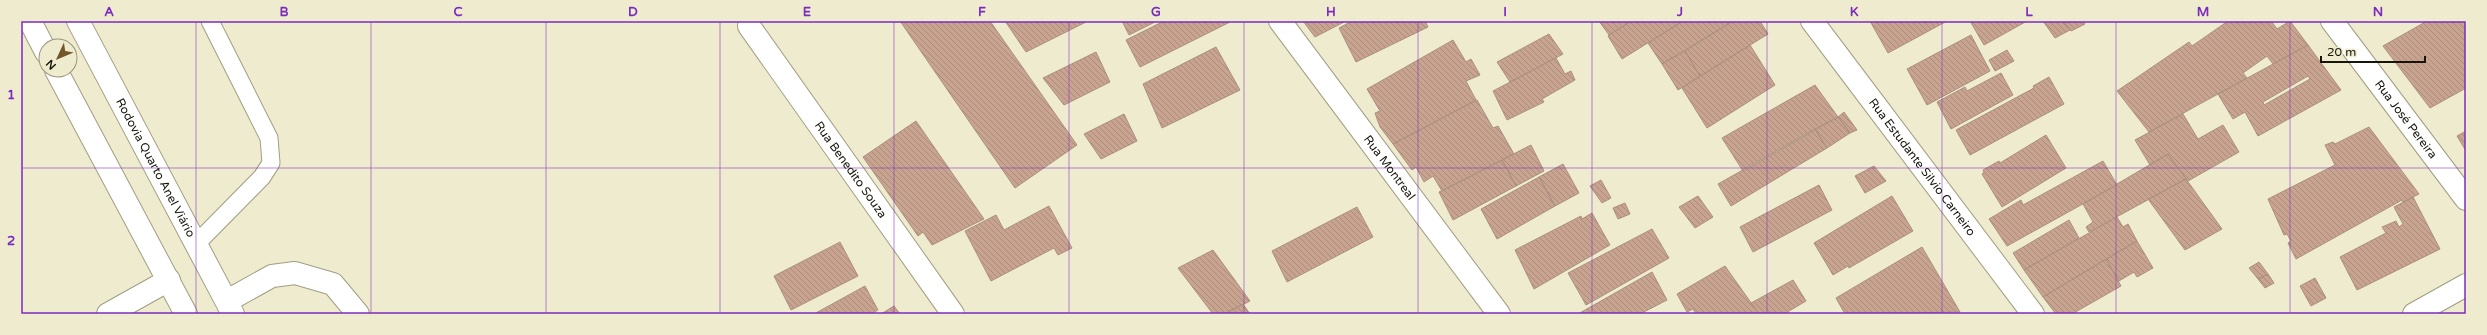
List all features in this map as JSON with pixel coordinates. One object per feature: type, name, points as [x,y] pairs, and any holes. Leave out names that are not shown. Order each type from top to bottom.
[{"type":"main road","points":[[30,21],[39,38]]},
{"type":"main road","name":"Rodovia Quarto Anel Viário","points":[[78,21],[230,308]]},
{"type":"main road","name":"Rua Montreal","points":[[1280,21],[1499,314]]},
{"type":"main road","name":"Rua Estudante Silvio Carneiro","points":[[1812,21],[2033,314]]},
{"type":"main road","name":"Rua José Pereira","points":[[2332,21],[2466,199]]},
{"type":"main road","name":"Rua Benedito Souza","points":[[749,26],[953,314]]},
{"type":"main road","points":[[60,78],[186,314]]},
{"type":"main road","points":[[230,308],[272,276],[295,273],[333,284],[358,314]]},
{"type":"main road","points":[[108,314],[169,280]]},
{"type":"main road","points":[[2414,314],[2466,285]]},
{"type":"lane","points":[[196,244],[262,177],[271,163],[269,138],[210,21]]},
{"type":"building","points":[[900,21],[990,21],[1077,145],[1015,188]]},
{"type":"building","points":[[1005,21],[1088,21],[1026,52]]},
{"type":"building","points":[[1122,21],[1157,21],[1129,35]]},
{"type":"building","points":[[1164,21],[1232,21],[1140,67],[1126,40]]},
{"type":"building","points":[[1303,21],[1346,21],[1315,37]]},
{"type":"building","points":[[1352,21],[1425,21],[1428,27],[1356,62],[1339,28]]},
{"type":"building","points":[[1599,21],[1631,21],[1609,35]]},
{"type":"building","points":[[1631,21],[1683,21],[1622,59],[1608,36]]},
{"type":"building","points":[[1683,21],[1733,21],[1662,64],[1648,43]]},
{"type":"building","points":[[1733,21],[1760,21],[1768,34],[1700,76],[1685,51]]},
{"type":"building","points":[[1870,21],[1947,21],[1888,53]]},
{"type":"building","points":[[1970,21],[2027,21],[1984,45]]},
{"type":"building","points":[[2043,21],[2063,21],[2070,30],[2055,38]]},
{"type":"building","points":[[2063,21],[2083,21],[2085,24],[2071,31]]},
{"type":"building","points":[[2228,21],[2271,21],[2277,29],[2290,21],[2308,45],[2273,64],[2267,56],[2243,73],[2247,78],[2149,132],[2117,91],[2189,42],[2192,46]]},
{"type":"building","points":[[2427,21],[2466,21],[2466,88],[2430,108],[2383,46]]},
{"type":"building","points":[[1549,34],[1563,54],[1510,82],[1497,62]]},
{"type":"building","points":[[1971,35],[1990,71],[1927,105],[1907,69]]},
{"type":"building","points":[[1453,40],[1466,62],[1471,59],[1480,75],[1466,81],[1476,100],[1393,144],[1380,127],[1375,113],[1380,111],[1367,89]]},
{"type":"building","points":[[1750,45],[1775,85],[1707,128],[1682,88]]},
{"type":"building","points":[[2308,45],[2341,90],[2258,136],[2245,112],[2233,119],[2218,94]],"holes":[[[2308,76],[2310,79],[2264,105],[2263,102]]]},
{"type":"building","points":[[1216,47],[1240,90],[1162,128],[1143,84]]},
{"type":"building","points":[[2007,50],[2014,61],[1995,71],[1989,60]]},
{"type":"building","points":[[1685,51],[1700,76],[1678,90],[1662,64]]},
{"type":"building","points":[[1096,52],[1110,82],[1064,105],[1043,78]]},
{"type":"building","points":[[1556,58],[1565,74],[1571,71],[1575,80],[1542,99],[1544,102],[1507,120],[1493,91]]},
{"type":"building","points":[[2001,73],[2013,95],[1951,129],[1937,102],[1965,87],[1967,91]]},
{"type":"building","points":[[2049,77],[2064,104],[1970,155],[1956,130],[2034,88],[2033,86]]},
{"type":"building","points":[[1815,85],[1838,117],[1743,171],[1722,138]]},
{"type":"building","points":[[1477,100],[1493,128],[1498,126],[1514,154],[1442,191],[1433,176],[1424,182],[1416,167],[1412,170],[1393,144]]},
{"type":"building","points":[[1844,112],[1857,130],[1850,133],[1838,117]]},
{"type":"building","points":[[1124,114],[1137,141],[1101,159],[1084,134]]},
{"type":"building","points":[[2183,114],[2198,139],[2223,125],[2239,152],[2188,181],[2168,154],[2150,165],[2135,140]]},
{"type":"building","points":[[1838,117],[1850,133],[1827,148],[1815,129]]},
{"type":"building","points":[[916,121],[984,219],[932,245],[923,232],[918,236],[863,157]]},
{"type":"building","points":[[2369,127],[2419,194],[2403,202],[2402,200],[2296,259],[2288,243],[2291,241],[2287,234],[2284,235],[2268,199],[2335,165],[2325,145],[2333,142],[2335,144]]},
{"type":"building","points":[[1815,129],[1827,148],[1731,206],[1718,184]]},
{"type":"building","points":[[2466,131],[2466,151],[2457,136]]},
{"type":"building","points":[[2046,135],[2066,168],[2002,207],[1982,174],[1984,172],[1983,170],[1999,161],[2000,163]]},
{"type":"building","points":[[1531,145],[1544,171],[1516,186],[1502,160]]},
{"type":"building","points":[[2168,154],[2186,179],[2089,232],[2086,227],[2093,222],[2083,204]]},
{"type":"building","points":[[1502,160],[1516,186],[1453,220],[1439,192]]},
{"type":"building","points":[[2103,161],[2117,185],[2007,246],[1989,219],[2021,200],[2023,205]]},
{"type":"building","points":[[1563,164],[1579,193],[1555,206],[1539,177]]},
{"type":"building","points":[[1874,166],[1886,181],[1865,193],[1855,176]]},
{"type":"building","points":[[1539,177],[1555,206],[1497,239],[1481,209]]},
{"type":"building","points":[[2186,179],[2222,229],[2185,250],[2148,199]]},
{"type":"building","points":[[1601,180],[1611,198],[1602,203],[1590,186]]},
{"type":"building","points":[[1819,185],[1832,210],[1753,252],[1740,227]]},
{"type":"building","points":[[1698,196],[1713,217],[1695,228],[1679,207]]},
{"type":"building","points":[[1892,196],[1913,231],[1849,268],[1848,266],[1833,275],[1814,243]]},
{"type":"building","points":[[2413,197],[2440,249],[2357,290],[2340,257],[2386,233],[2382,227],[2396,221],[2399,227],[2403,224],[2394,207]]},
{"type":"building","points":[[1625,203],[1630,214],[1618,219],[1613,208]]},
{"type":"building","points":[[1049,206],[1072,248],[1058,255],[1054,248],[991,281],[965,231],[996,215],[1004,230]]},
{"type":"building","points":[[1357,207],[1373,237],[1287,282],[1272,251]]},
{"type":"building","points":[[1592,213],[1610,245],[1534,289],[1515,250],[1581,216],[1582,219]]},
{"type":"building","points":[[2117,217],[2123,227],[2128,224],[2137,241],[2043,297],[2024,270]]},
{"type":"building","points":[[2069,220],[2079,238],[2024,270],[2013,253]]},
{"type":"building","points":[[1652,229],[1669,258],[1586,305],[1568,273]]},
{"type":"building","points":[[2137,241],[2153,268],[2137,277],[2134,272],[2119,281],[2106,259]]},
{"type":"building","points":[[840,242],[858,276],[791,310],[774,276]]},
{"type":"building","points":[[1922,247],[1960,312],[1845,314],[1836,298]]},
{"type":"building","points":[[1213,250],[1250,301],[1224,314],[1213,314],[1178,268]]},
{"type":"building","points":[[2106,259],[2121,286],[2072,314],[2056,314],[2043,297]]},
{"type":"building","points":[[2259,262],[2268,274],[2258,279],[2249,268]]},
{"type":"building","points":[[1725,266],[1759,314],[1696,314],[1693,309],[1687,312],[1677,294]]},
{"type":"building","points":[[1652,272],[1667,300],[1640,314],[1578,314]]},
{"type":"building","points":[[2268,274],[2274,283],[2265,288],[2258,279]]},
{"type":"building","points":[[2315,278],[2326,298],[2311,306],[2300,286]]},
{"type":"building","points":[[1793,280],[1806,301],[1784,314],[1759,314],[1751,303]]},
{"type":"building","points":[[865,286],[878,310],[871,314],[814,314]]},
{"type":"building","points":[[1243,304],[1250,314],[1224,314]]},
{"type":"building","points":[[894,306],[900,314],[881,314]]}]
